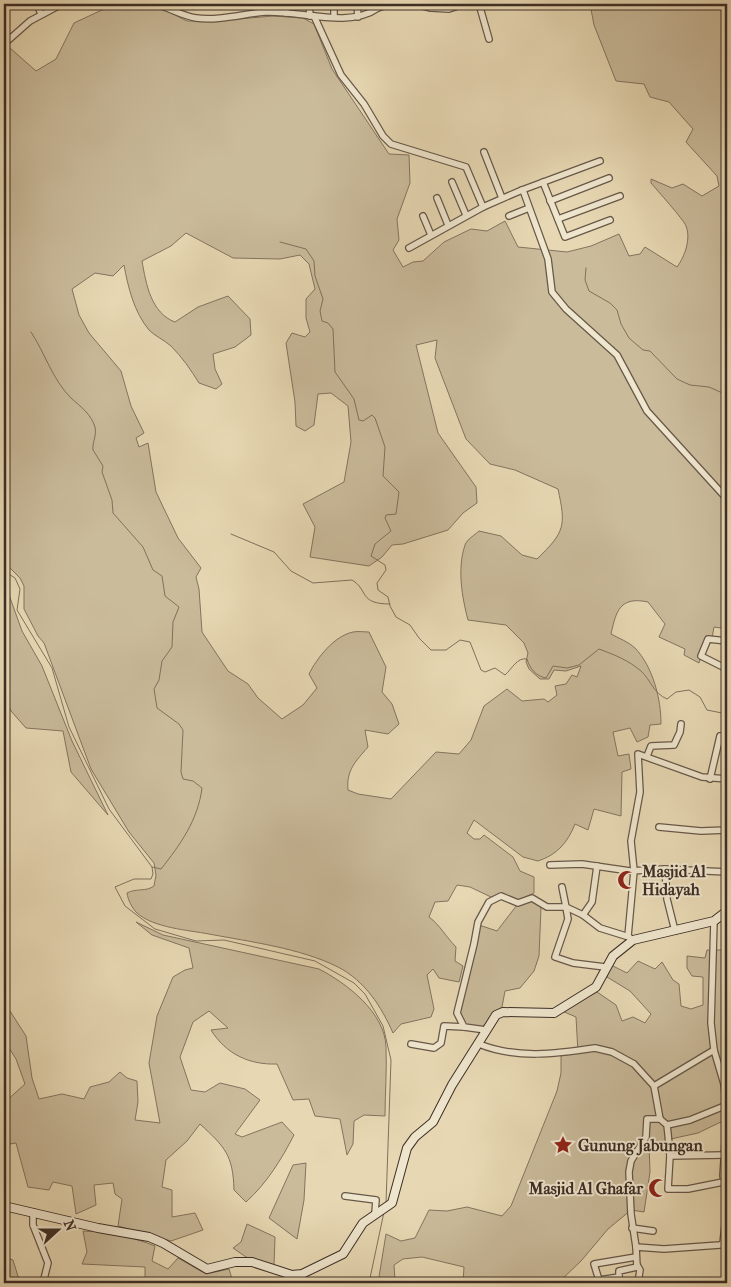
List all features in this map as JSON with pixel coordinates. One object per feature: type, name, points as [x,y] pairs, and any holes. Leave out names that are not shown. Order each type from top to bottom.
[{"type":"street","points":[[37,4],[41,14]]},
{"type":"street","points":[[4,44],[41,14],[62,4]]},
{"type":"street","points":[[156,4],[197,18],[267,12],[312,16],[358,17],[378,6],[389,4]]},
{"type":"street","points":[[286,4],[286,13]]},
{"type":"street","points":[[310,4],[312,16],[341,75],[364,104],[383,136],[391,144],[466,167],[483,207]]},
{"type":"street","points":[[334,4],[334,17]]},
{"type":"street","points":[[357,4],[358,17]]},
{"type":"street","points":[[415,4],[449,9],[464,4]]},
{"type":"street","points":[[479,4],[489,39]]},
{"type":"street","points":[[4,31],[9,39]]},
{"type":"street","points":[[484,152],[502,198]]},
{"type":"street","points":[[409,248],[466,215],[502,198],[600,161]]},
{"type":"street","points":[[550,201],[610,178]]},
{"type":"street","points":[[452,182],[466,215]]},
{"type":"street","points":[[543,182],[565,237],[610,220]]},
{"type":"street","points":[[522,190],[548,259],[552,292],[566,309],[617,355],[647,411],[727,499]]},
{"type":"street","points":[[558,219],[620,196]]},
{"type":"street","points":[[437,198],[448,225]]},
{"type":"street","points":[[509,216],[529,208]]},
{"type":"street","points":[[423,216],[430,235]]},
{"type":"street","points":[[727,641],[708,639],[702,656],[703,659],[727,669]]},
{"type":"street","points":[[648,756],[651,746],[674,745],[681,724]]},
{"type":"street","points":[[710,779],[720,736]]},
{"type":"street","points":[[4,1206],[98,1228],[149,1237],[169,1246],[207,1269],[235,1262],[252,1262],[297,1275],[342,1254],[363,1224],[377,1212],[392,1203],[407,1148],[415,1137],[433,1122],[452,1084],[494,1018],[503,1012],[545,1014],[557,1012],[596,987],[613,956],[631,938],[634,871],[631,841],[640,792],[637,756],[641,754],[648,756],[710,779],[727,779]]},
{"type":"street","points":[[659,826],[701,831],[727,830]]},
{"type":"street","points":[[550,865],[597,866],[634,871],[665,869],[727,872]]},
{"type":"street","points":[[583,915],[592,902],[597,866]]},
{"type":"street","points":[[665,869],[667,899],[675,931]]},
{"type":"street","points":[[562,888],[568,919],[554,957],[573,963],[605,968]]},
{"type":"street","points":[[464,1027],[457,1013],[477,924],[489,902],[499,896],[518,904],[532,898],[547,907],[566,907],[583,915],[600,928],[612,934],[631,938],[675,931],[714,921],[727,910]]},
{"type":"street","points":[[636,1247],[664,1248],[722,1244],[727,1207],[727,1193],[724,1182],[724,1155],[727,1105],[714,1050],[711,1023],[714,921]]},
{"type":"street","points":[[411,1044],[434,1048],[440,1044],[444,1026],[486,1030]]},
{"type":"street","points":[[479,1044],[496,1050],[539,1055],[595,1048],[603,1049],[634,1064],[654,1086],[660,1119],[667,1125],[670,1156],[668,1189],[684,1189],[724,1182]]},
{"type":"street","points":[[654,1086],[714,1050]]},
{"type":"street","points":[[667,1125],[690,1120],[727,1105]]},
{"type":"street","points":[[638,1283],[640,1270],[632,1228],[629,1180],[631,1161],[646,1137],[647,1119],[660,1119]]},
{"type":"street","points":[[670,1156],[724,1155]]},
{"type":"street","points":[[345,1196],[376,1200],[377,1212]]},
{"type":"street","points":[[33,1212],[33,1225],[48,1263],[43,1283]]},
{"type":"street","points":[[632,1228],[653,1231]]},
{"type":"street","points":[[599,1280],[594,1264],[636,1257]]},
{"type":"street","points":[[590,1283],[599,1280],[619,1280],[621,1270],[635,1268],[638,1265]]},
{"type":"shaded area","points":[[590,4],[727,4],[727,611],[721,628],[714,627],[712,638],[706,637],[699,663],[684,655],[685,649],[659,637],[665,624],[648,602],[631,601],[621,607],[615,618],[611,634],[633,646],[647,664],[658,694],[661,724],[650,725],[648,737],[637,742],[630,728],[613,732],[618,756],[629,754],[631,769],[622,772],[621,816],[594,809],[588,830],[575,824],[569,837],[561,847],[551,855],[538,861],[523,857],[474,820],[467,833],[474,839],[480,839],[484,835],[513,857],[520,871],[534,877],[534,893],[517,901],[504,894],[491,897],[470,887],[457,885],[448,901],[435,902],[429,917],[456,947],[455,961],[463,966],[459,982],[439,978],[433,969],[427,975],[434,1009],[431,1017],[401,1024],[393,1033],[371,995],[356,979],[338,967],[292,950],[181,930],[152,922],[137,913],[129,901],[127,893],[154,886],[156,875],[154,863],[129,832],[91,769],[44,643],[38,636],[24,609],[24,586],[20,578],[4,562],[4,55],[10,48],[36,71],[56,59],[74,23],[104,9],[138,5],[161,8],[187,21],[215,21],[273,16],[303,18],[314,24],[332,69],[389,154],[409,155],[410,183],[397,219],[399,240],[393,250],[403,267],[413,262],[423,261],[444,242],[471,229],[487,231],[505,221],[518,247],[567,252],[591,246],[619,234],[629,256],[640,254],[645,247],[677,267],[686,247],[688,236],[686,226],[651,183],[651,179],[672,188],[683,184],[702,196],[719,186],[717,176],[686,142],[693,129],[669,102],[650,97],[644,84],[616,81],[594,25]],"holes":[[[186,233],[233,258],[280,259],[300,255],[309,264],[315,289],[306,299],[306,318],[310,332],[305,337],[292,333],[286,343],[295,402],[296,426],[305,431],[314,425],[318,394],[331,393],[348,406],[351,442],[344,482],[303,504],[315,527],[310,557],[369,566],[382,557],[392,545],[403,544],[448,530],[463,513],[477,503],[476,487],[438,433],[416,345],[437,340],[435,358],[466,439],[490,464],[515,470],[558,489],[562,512],[561,528],[553,542],[537,559],[522,555],[501,536],[479,531],[465,545],[461,564],[461,583],[468,620],[506,625],[524,643],[528,653],[526,662],[529,669],[540,679],[549,679],[554,670],[566,671],[581,666],[577,677],[572,675],[566,684],[555,686],[557,695],[548,702],[544,699],[522,701],[507,689],[484,706],[471,740],[459,754],[436,752],[391,799],[358,794],[348,790],[350,771],[368,747],[365,730],[388,734],[399,724],[392,704],[382,692],[386,667],[369,632],[346,634],[327,648],[309,674],[317,688],[303,705],[282,719],[258,698],[248,684],[228,671],[202,632],[199,589],[196,577],[201,568],[178,538],[156,492],[148,443],[139,447],[136,438],[144,433],[131,406],[121,371],[89,333],[79,315],[72,289],[95,273],[113,276],[124,265],[139,315],[149,330],[175,350],[199,383],[216,389],[222,384],[215,369],[213,354],[235,347],[251,335],[250,319],[228,296],[198,307],[175,322],[167,318],[160,312],[151,297],[142,261],[171,246]]]},
{"type":"shaded area","points":[[4,581],[22,631],[42,666],[72,741],[108,815],[71,772],[63,731],[26,728],[11,711],[4,697]]},
{"type":"shaded area","points":[[532,899],[541,907],[539,956],[534,971],[520,988],[505,991],[502,1007],[494,1012],[485,1028],[464,1025],[459,1014],[477,945],[479,925],[497,931],[517,905]]},
{"type":"shaded area","points":[[136,922],[163,935],[319,969],[341,982],[362,1000],[379,1022],[384,1034],[386,1047],[385,1116],[364,1115],[354,1121],[353,1144],[347,1155],[340,1119],[315,1116],[309,1099],[293,1100],[277,1064],[248,1060],[231,1052],[211,1030],[228,1028],[209,1011],[193,1022],[180,1057],[191,1090],[205,1092],[220,1083],[245,1089],[260,1100],[235,1134],[242,1137],[282,1122],[294,1135],[273,1171],[246,1202],[234,1190],[232,1168],[226,1152],[216,1139],[200,1124],[187,1141],[166,1160],[162,1187],[172,1190],[172,1217],[195,1213],[203,1230],[171,1241],[118,1226],[122,1199],[115,1194],[113,1183],[94,1185],[96,1205],[76,1214],[72,1186],[53,1182],[49,1190],[28,1187],[16,1143],[4,1145],[4,1103],[25,1084],[16,1059],[4,1040],[4,1017],[10,1011],[26,1036],[32,1078],[39,1099],[62,1094],[84,1099],[90,1087],[109,1082],[120,1072],[127,1078],[137,1081],[138,1102],[135,1120],[160,1123],[149,1063],[157,1016],[173,977],[193,968],[189,948],[152,935]]},
{"type":"shaded area","points":[[707,950],[727,950],[727,1119],[698,1133],[666,1140],[661,1145],[649,1144],[650,1172],[644,1212],[631,1210],[608,1229],[581,1261],[558,1283],[463,1283],[464,1267],[422,1257],[403,1259],[394,1265],[395,1281],[398,1283],[378,1283],[386,1234],[401,1241],[415,1238],[429,1210],[447,1211],[467,1207],[502,1216],[511,1206],[557,1091],[561,1073],[561,1056],[578,1053],[576,1017],[562,1011],[597,992],[616,1005],[622,1021],[633,1017],[645,1023],[651,1014],[630,991],[607,977],[611,965],[627,973],[638,961],[655,969],[662,962],[673,980],[679,984],[681,1006],[691,1009],[703,1005],[703,977],[692,976],[687,968],[687,956],[705,958]]},
{"type":"shaded area","points":[[306,1163],[304,1200],[297,1239],[269,1218],[293,1165]]},
{"type":"shaded area","points":[[247,1224],[275,1237],[274,1265],[246,1257],[233,1248],[241,1242]]},
{"type":"shaded area","points":[[83,1231],[120,1236],[155,1246],[152,1261],[168,1269],[178,1258],[206,1274],[229,1269],[233,1282],[246,1283],[145,1283],[145,1267],[82,1264],[87,1252]]},
{"type":"shaded area","points":[[4,1257],[13,1260],[20,1283],[4,1283]]},
{"type":"waterway","points":[[280,242],[306,249],[314,261],[315,276],[323,299],[320,311],[322,321],[328,323],[333,329],[335,372],[354,399],[359,420],[363,421],[372,415],[375,418],[385,447],[383,476],[399,492],[396,514],[386,515],[385,518],[391,531],[375,544],[371,556],[385,565],[386,570],[377,583],[378,590],[388,597],[396,617],[410,625],[431,650],[446,650],[460,640],[470,642],[481,670],[485,672],[495,668],[505,675],[517,662],[527,659],[534,671],[539,676],[546,678],[553,666],[567,668],[579,665],[599,649],[621,658],[636,667],[655,690],[667,699],[676,692],[689,690],[700,697],[707,710],[727,714]]},
{"type":"waterway","points":[[586,268],[585,280],[589,291],[610,303],[617,310],[621,324],[629,338],[643,350],[650,351],[677,379],[690,385],[709,387],[727,395]]},
{"type":"waterway","points":[[31,332],[64,391],[88,414],[93,422],[95,427],[93,450],[103,466],[102,472],[112,500],[113,513],[143,547],[153,570],[162,576],[165,596],[179,607],[173,622],[172,647],[162,661],[159,680],[154,689],[157,708],[179,724],[183,730],[181,772],[183,779],[193,781],[202,788],[197,811],[175,851],[161,869],[152,867]]},
{"type":"waterway","points":[[231,534],[274,552],[291,571],[313,583],[352,580],[361,588],[368,599],[373,602],[390,604]]},
{"type":"waterway","points":[[4,571],[15,578],[20,589],[17,610],[52,668],[69,727],[109,809],[152,867],[153,874],[151,879],[134,879],[115,887],[125,906],[155,929],[196,941],[224,940],[315,961],[354,983],[365,994],[383,1026],[391,1060],[386,1203]]},
{"type":"waterway","points":[[369,1283],[384,1212]]},
{"type":"place","name":"Masjid Al Hidayah","points":[[627,880]]},
{"type":"place","name":"Gunung Jabungan","points":[[563,1145]]},
{"type":"place","name":"Masjid Al Ghafar","points":[[658,1188]]}]
